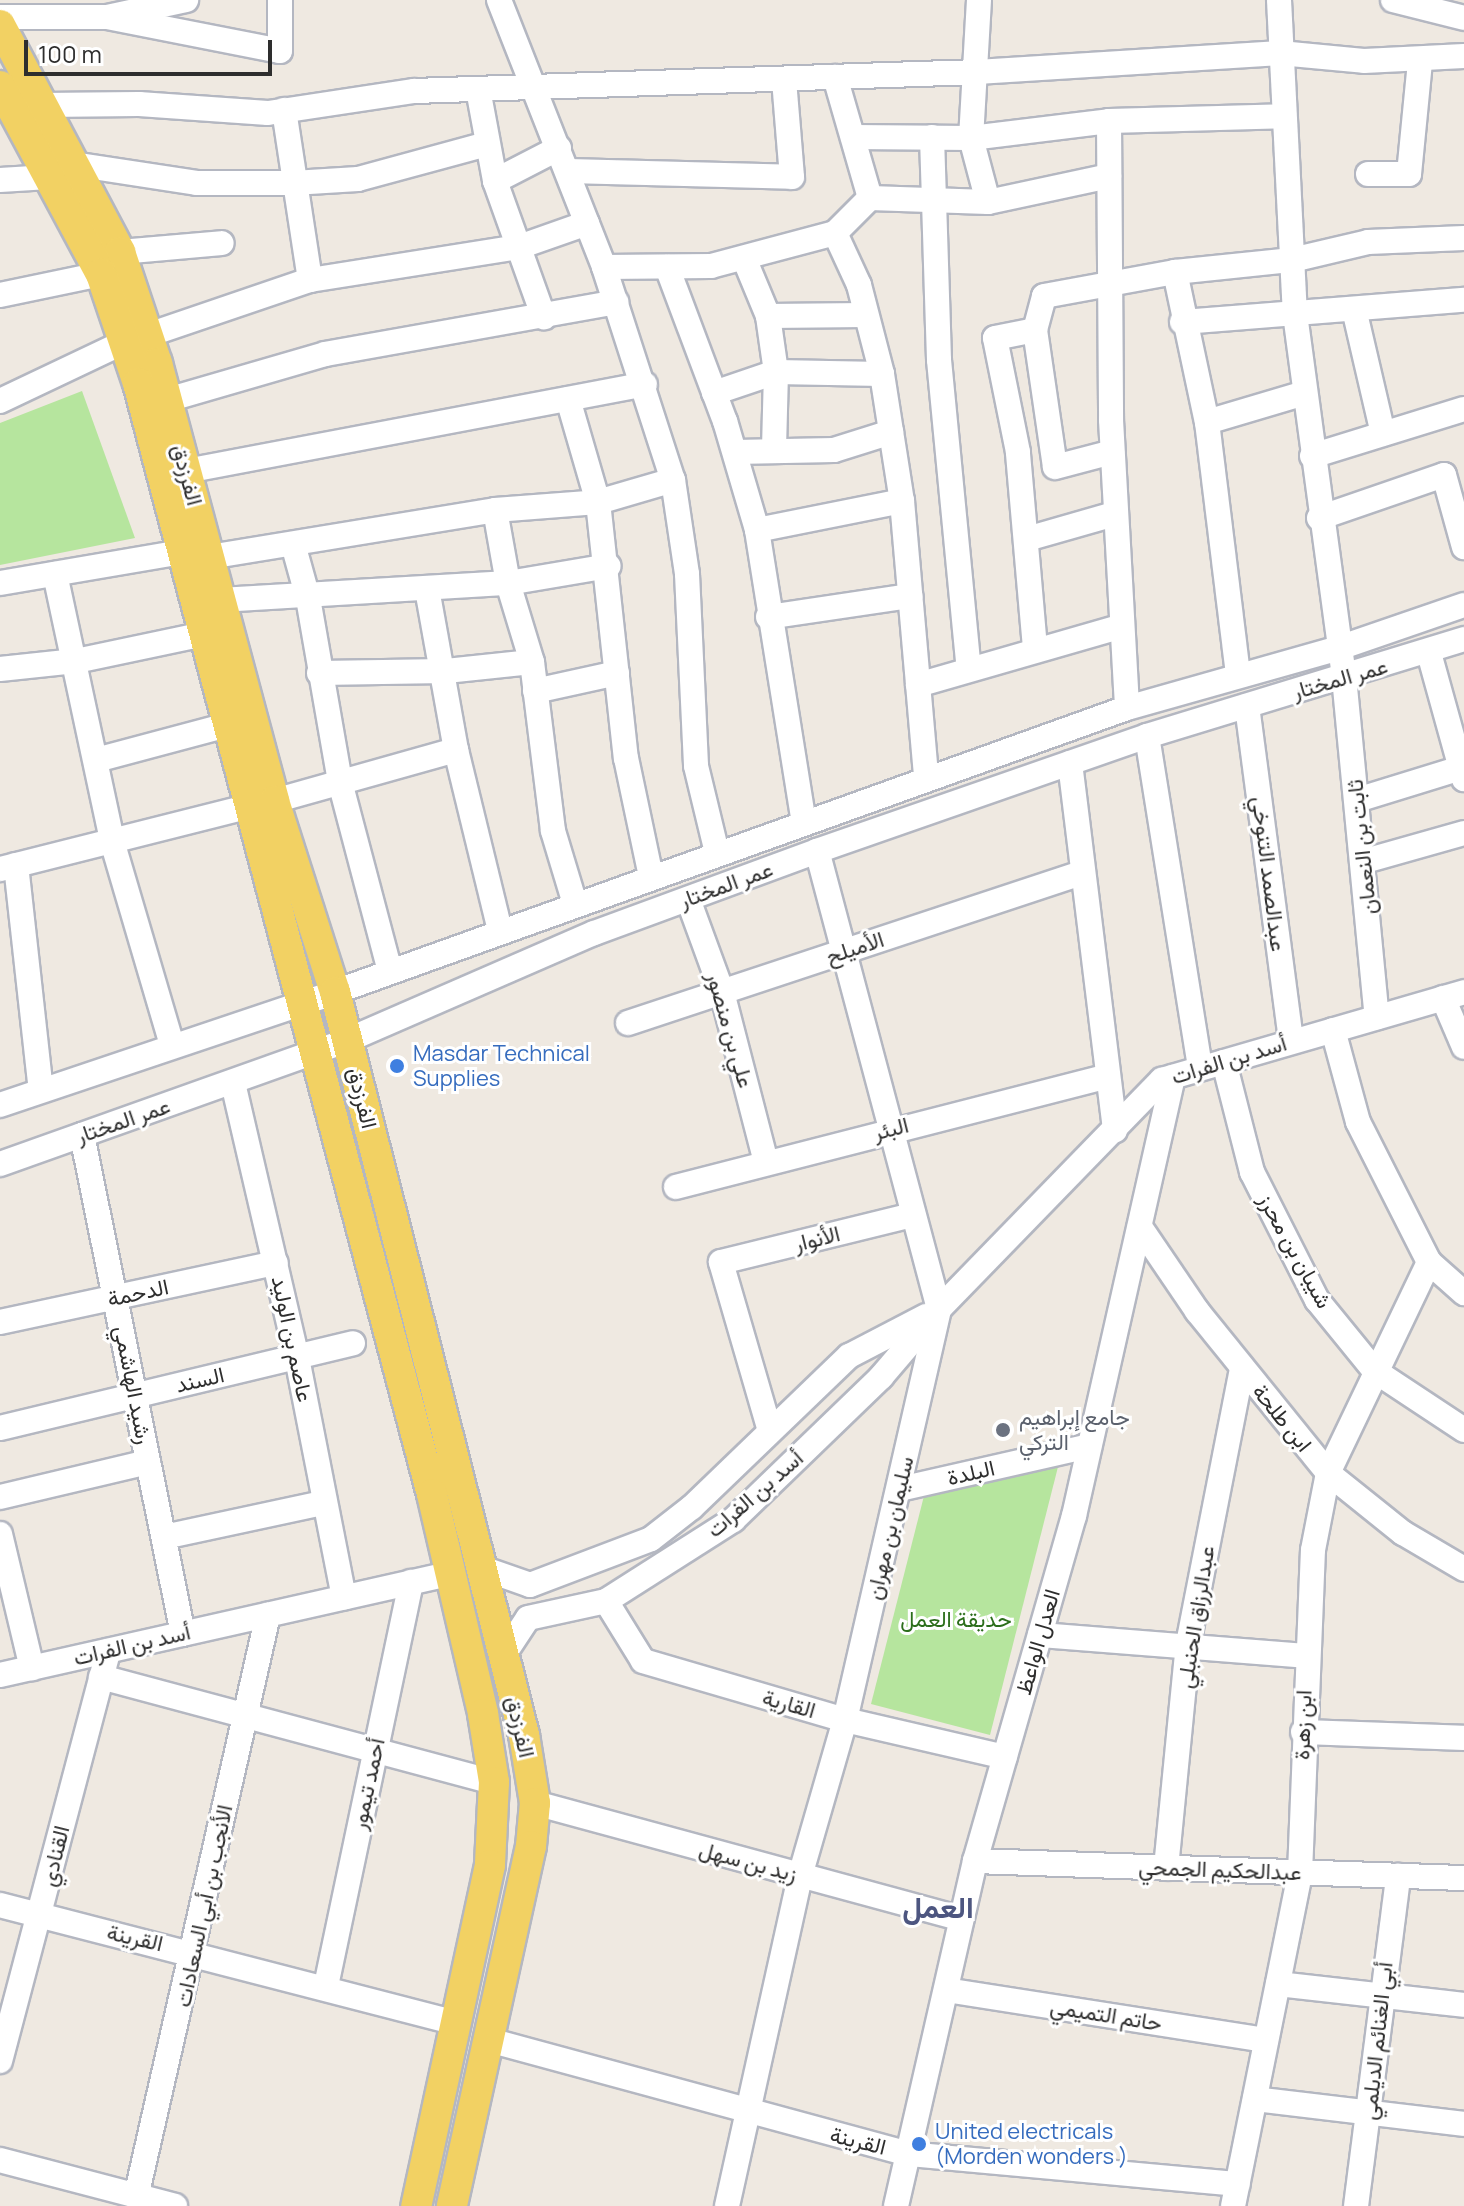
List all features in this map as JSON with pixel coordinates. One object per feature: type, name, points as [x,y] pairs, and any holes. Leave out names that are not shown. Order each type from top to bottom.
[{"type":"main road","name":"الفرزدق","points":[[0,25],[42,105],[61,171]]},
{"type":"main road","name":"الفرزدق","points":[[0,86],[61,171],[111,263],[136,338],[196,554],[220,600],[314,1053],[465,1570],[503,1656],[524,1735],[535,1803],[489,2040],[452,2206]]},
{"type":"main road","name":"الفرزدق","points":[[136,338],[167,400],[186,471],[204,634],[228,725],[335,992],[348,1040],[465,1570],[494,1782],[490,1865],[416,2206]]},
{"type":"street","points":[[107,17],[186,0]]},
{"type":"street","points":[[0,17],[29,8],[107,17],[280,51],[280,0]]},
{"type":"street","points":[[499,0],[537,87],[604,267],[645,384],[673,480],[685,549],[696,766],[717,853]]},
{"type":"street","points":[[979,0],[971,138],[988,202]]},
{"type":"street","points":[[1393,0],[1464,18]]},
{"type":"street","name":"ثابت بن النعمان","points":[[1277,1],[1295,314],[1319,518],[1344,677],[1365,861],[1377,1017]]},
{"type":"street","points":[[42,105],[284,110],[414,91],[977,72],[1280,53],[1420,61],[1464,56]]},
{"type":"street","points":[[1368,174],[1409,174],[1420,61]]},
{"type":"street","points":[[835,77],[870,198]]},
{"type":"street","points":[[495,181],[564,159],[792,177],[784,79]]},
{"type":"street","points":[[478,89],[495,181],[544,318]]},
{"type":"street","points":[[284,110],[310,280]]},
{"type":"street","points":[[853,137],[971,138],[1109,121],[1283,116]]},
{"type":"street","points":[[1109,121],[1112,452],[1119,627],[1127,708]]},
{"type":"street","points":[[932,137],[939,360],[969,669]]},
{"type":"street","points":[[0,180],[61,171],[197,183],[358,179],[487,144]]},
{"type":"street","points":[[604,267],[711,266],[744,258],[835,233],[870,198],[988,202],[1109,176]]},
{"type":"street","points":[[0,401],[136,338],[310,280],[405,269],[519,247],[587,223]]},
{"type":"street","points":[[835,233],[859,285],[882,374],[902,501],[926,777]]},
{"type":"street","points":[[1112,452],[1055,467],[1035,330],[1044,296],[1175,272],[1292,260],[1368,242],[1464,238]]},
{"type":"street","points":[[0,295],[111,263],[222,243]]},
{"type":"street","points":[[744,258],[768,316],[776,372],[774,450]]},
{"type":"street","points":[[667,267],[735,452],[757,530],[768,617],[804,822]]},
{"type":"street","points":[[1175,272],[1182,322],[1207,422],[1238,673]]},
{"type":"street","points":[[1182,322],[1464,300]]},
{"type":"street","points":[[167,400],[325,354],[544,318],[616,302]]},
{"type":"street","points":[[1354,309],[1383,434]]},
{"type":"street","points":[[768,316],[866,315]]},
{"type":"street","points":[[1035,330],[995,338],[1018,452],[1035,648]]},
{"type":"street","points":[[714,393],[776,372],[882,374]]},
{"type":"street","points":[[186,471],[645,384]]},
{"type":"street","points":[[1207,422],[1304,393]]},
{"type":"street","points":[[568,399],[598,502],[609,566],[626,758],[651,877]]},
{"type":"street","points":[[1312,456],[1464,409]]},
{"type":"street","points":[[735,452],[834,450],[891,432]]},
{"type":"street","points":[[1319,518],[1444,475],[1464,547]]},
{"type":"street","points":[[0,583],[196,554],[293,544],[495,510],[598,502],[673,480]]},
{"type":"street","points":[[757,530],[902,501]]},
{"type":"street","points":[[495,510],[508,583],[532,662],[553,831],[575,904]]},
{"type":"street","points":[[1027,539],[1114,514]]},
{"type":"street","points":[[293,544],[308,598],[340,782],[390,971]]},
{"type":"street","points":[[220,600],[308,598],[508,583],[609,566]]},
{"type":"street","points":[[55,574],[112,841],[172,1045]]},
{"type":"street","points":[[427,589],[446,671],[456,750],[500,931]]},
{"type":"street","points":[[768,617],[910,596]]},
{"type":"street","name":"عمر المختار","points":[[0,1105],[301,1000],[335,992],[926,777],[1127,708],[1238,673],[1339,648],[1464,605]]},
{"type":"street","points":[[918,685],[1035,648],[1119,627]]},
{"type":"street","points":[[0,669],[76,661],[204,634]]},
{"type":"street","name":"عمر المختار","points":[[0,1164],[348,1040],[594,933],[817,851],[1147,736],[1429,653],[1464,639]]},
{"type":"street","points":[[1357,800],[1463,771],[1429,653]]},
{"type":"street","points":[[319,673],[446,671],[532,662]]},
{"type":"street","points":[[535,691],[617,673]]},
{"type":"street","name":"عبدالصمد التنوخي","points":[[1247,706],[1291,1041]]},
{"type":"street","points":[[96,760],[228,725]]},
{"type":"street","name":"شيبان بن محرز","points":[[1147,736],[1212,1065],[1252,1172],[1317,1300],[1375,1371],[1464,1430]]},
{"type":"street","points":[[41,1090],[8,867],[262,804],[456,750]]},
{"type":"street","points":[[1070,763],[1081,873],[1115,1130]]},
{"type":"street","points":[[1365,861],[1464,833]]},
{"type":"street","name":"سليمان بن مهران","points":[[727,2206],[800,1876],[845,1720],[939,1309],[848,951],[817,851]]},
{"type":"street","name":"الأميلح","points":[[628,1023],[1081,873]]},
{"type":"street","name":"علي بن منصور","points":[[688,899],[722,992],[766,1162]]},
{"type":"street","points":[[1454,995],[1464,1047]]},
{"type":"street","name":"أسد بن الفرات","points":[[503,1656],[528,1618],[606,1601],[733,1520],[881,1377],[939,1309],[1162,1080],[1454,995]]},
{"type":"street","points":[[1333,1030],[1358,1122],[1429,1262],[1464,1293]]},
{"type":"street","name":"البئر","points":[[676,1187],[893,1128],[1107,1076]]},
{"type":"street","name":"العدل الواعظ","points":[[896,2206],[975,1861],[1040,1635],[1089,1446],[1173,1077]]},
{"type":"street","name":"عاصم بن الوليد","points":[[233,1083],[297,1358],[322,1503],[344,1597]]},
{"type":"street","name":"رشيد الهاشمي","points":[[82,1135],[183,1634]]},
{"type":"street","name":"الأنوار","points":[[770,1431],[721,1262],[913,1215]]},
{"type":"street","name":"ابن طلحة","points":[[1140,1227],[1242,1368],[1328,1473],[1403,1533],[1464,1569]]},
{"type":"street","name":"ابن زهرة","points":[[1236,2195],[1300,1873],[1306,1656],[1313,1550],[1328,1473],[1429,1262]]},
{"type":"street","name":"الدحمة","points":[[0,1322],[276,1263]]},
{"type":"street","name":"أسد بن الفرات","points":[[0,1675],[465,1570],[530,1585],[651,1539],[849,1356],[939,1309]]},
{"type":"street","name":"السند","points":[[0,1428],[353,1343]]},
{"type":"street","name":"عبدالرزاق الحنبلي","points":[[1166,1868],[1188,1644],[1242,1368]]},
{"type":"street","name":"البلدة","points":[[900,1489],[1089,1446]]},
{"type":"street","points":[[0,1497],[148,1462]]},
{"type":"street","points":[[164,1537],[322,1503]]},
{"type":"street","points":[[0,1534],[32,1668]]},
{"type":"street","name":"أحمد تيمور","points":[[326,1986],[411,1582]]},
{"type":"street","name":"القارية","points":[[606,1601],[643,1661],[845,1720],[1005,1757]]},
{"type":"street","name":"الأنجب بن أبي السعادات","points":[[136,2197],[195,1952],[268,1615]]},
{"type":"street","points":[[1040,1635],[1188,1644],[1306,1656]]},
{"type":"street","name":"القنادي","points":[[0,2061],[108,1651]]},
{"type":"street","points":[[101,1677],[494,1782]]},
{"type":"street","points":[[1303,1732],[1464,1738]]},
{"type":"street","name":"زيد بن سهل","points":[[535,1803],[962,1919]]},
{"type":"street","name":"عبدالحكيم الجمحي","points":[[975,1861],[1464,1878]]},
{"type":"street","name":"أبي الغنائم الديلمي","points":[[1356,2206],[1369,2113],[1380,1995],[1398,1876]]},
{"type":"street","name":"القرينة","points":[[0,1905],[195,1952],[454,2022]]},
{"type":"street","points":[[1278,1984],[1464,2005]]},
{"type":"street","name":"حاتم التميمي","points":[[946,1990],[1266,2040]]},
{"type":"street","name":"القرينة","points":[[489,2040],[747,2113],[908,2154],[1236,2195]]},
{"type":"street","points":[[1255,2099],[1464,2124]]},
{"type":"street","points":[[0,2160],[175,2206]]},
{"type":"green space","points":[[82,391],[135,538],[0,565],[0,423]]},
{"type":"green space","name":"حديقة العمل","points":[[1060,1459],[990,1735],[871,1704],[925,1492]]},
{"type":"place","name":"Masdar Technical Supplies","points":[[397,1066]]},
{"type":"place","name":"جامع إبراهيم التركي","points":[[1003,1430]]},
{"type":"place","name":"United electricals (Morden wonders )","points":[[919,2144]]},
{"type":"district","name":"العمل","points":[[938,1907]]}]
